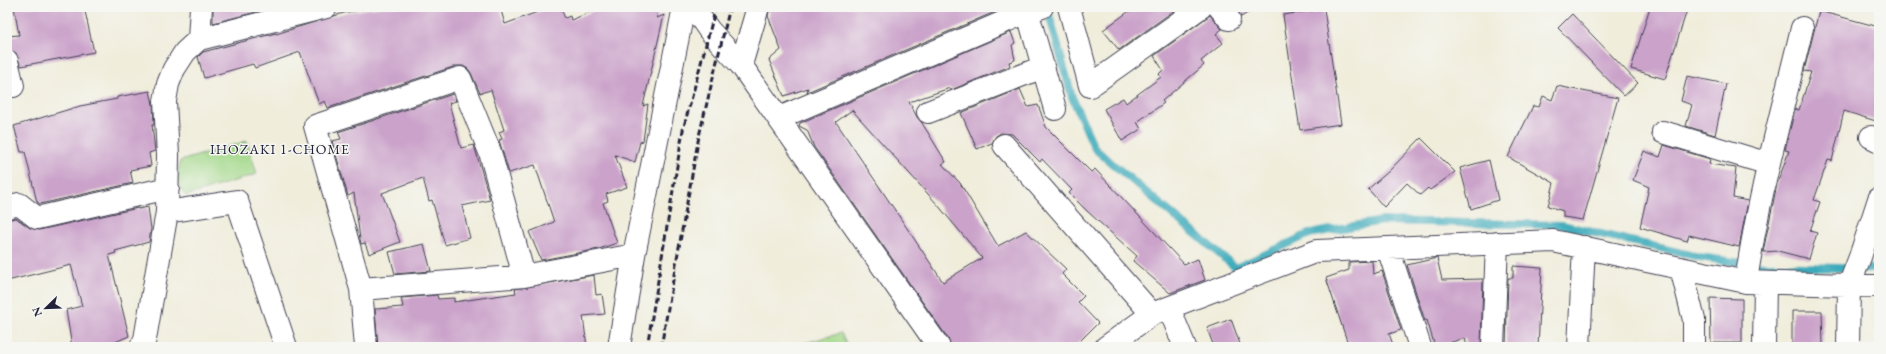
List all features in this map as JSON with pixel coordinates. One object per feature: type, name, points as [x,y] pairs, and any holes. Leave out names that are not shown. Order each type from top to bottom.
[{"type":"street","points":[[198,39],[200,7]]},
{"type":"street","points":[[141,347],[145,339],[167,212],[168,155],[165,101],[168,84],[185,52],[198,39],[326,7]]},
{"type":"street","points":[[619,347],[634,254],[684,7]]},
{"type":"street","points":[[693,7],[709,30],[741,65],[939,347]]},
{"type":"street","points":[[741,65],[758,7]]},
{"type":"street","points":[[1069,7],[1090,86],[1202,7]]},
{"type":"street","points":[[779,118],[1032,9],[1043,67],[1054,109]]},
{"type":"street","points":[[1764,347],[1751,247],[1769,164],[1802,28]]},
{"type":"street","points":[[7,61],[13,86]]},
{"type":"street","points":[[928,112],[1043,67]]},
{"type":"street","points":[[366,347],[361,289],[315,126],[460,78],[490,152],[524,276]]},
{"type":"street","points":[[1663,132],[1769,164]]},
{"type":"street","points":[[1004,145],[1161,311],[1185,347]]},
{"type":"street","points":[[7,207],[19,204],[37,218],[168,188]]},
{"type":"street","points":[[1848,347],[1849,286],[1879,199]]},
{"type":"street","points":[[167,212],[237,201],[286,347]]},
{"type":"street","points":[[1106,347],[1161,311],[1317,251],[1554,241],[1755,283],[1879,286]]},
{"type":"street","points":[[1493,347],[1497,243]]},
{"type":"street","points":[[1579,347],[1584,247]]},
{"type":"street","points":[[1388,248],[1420,347]]},
{"type":"street","points":[[361,289],[524,276],[634,254]]},
{"type":"street","points":[[1680,268],[1694,320],[1694,347]]},
{"type":"green space","points":[[247,141],[257,174],[186,196],[177,184],[180,161]]},
{"type":"green space","points":[[841,333],[848,347],[790,347]]},
{"type":"building","points":[[14,7],[84,7],[94,52],[21,66],[16,53],[7,49],[7,36],[19,35]]},
{"type":"building","points":[[213,7],[272,7],[272,8],[213,23]]},
{"type":"building","points":[[382,7],[500,7],[505,24],[551,7],[560,7],[565,18],[570,16],[571,20],[603,7],[658,7],[657,18],[664,15],[643,106],[648,104],[643,141],[640,142],[635,162],[615,155],[627,187],[606,194],[608,201],[603,203],[617,243],[599,249],[541,260],[529,232],[554,222],[535,165],[509,173],[499,140],[502,139],[499,132],[504,130],[491,90],[480,93],[471,73],[463,66],[456,66],[328,108],[325,101],[319,104],[300,52],[255,68],[253,64],[204,78],[198,57],[203,52],[276,34],[347,12]]},
{"type":"building","points":[[770,7],[1004,8],[807,92],[808,88],[784,96],[769,60],[781,50],[768,16]]},
{"type":"building","points":[[1135,7],[1179,7],[1119,50],[1103,30]]},
{"type":"building","points":[[1235,7],[1257,7],[1241,17]]},
{"type":"building","points":[[1650,7],[1688,7],[1665,79],[1631,69]]},
{"type":"building","points":[[1324,9],[1341,124],[1300,130],[1283,15]]},
{"type":"building","points":[[1819,11],[1879,27],[1879,122],[1844,111],[1832,161],[1828,160],[1814,200],[1820,202],[1810,231],[1817,233],[1809,259],[1778,251],[1763,252],[1777,184],[1789,151],[1785,150],[1795,109],[1799,110],[1811,72],[1804,71]]},
{"type":"building","points":[[1572,14],[1638,83],[1624,96],[1558,28]]},
{"type":"building","points":[[1210,15],[1222,29],[1216,34],[1223,43],[1201,61],[1204,65],[1162,101],[1164,103],[1137,122],[1141,129],[1122,141],[1104,109],[1123,98],[1126,103],[1161,77],[1159,74],[1163,70],[1154,56]]},
{"type":"building","points":[[1011,32],[1015,43],[1012,45],[1015,60],[1009,62],[1010,66],[951,90],[950,88],[909,102],[946,162],[942,164],[960,183],[998,246],[1026,231],[1066,269],[1062,274],[1084,296],[1078,302],[1098,323],[1074,347],[951,347],[949,340],[814,147],[807,130],[799,126],[800,123]],"holes":[[[852,110],[937,204],[982,258],[943,282],[836,122]]]},
{"type":"building","points":[[1687,76],[1726,84],[1715,135],[1686,126],[1692,105],[1681,101]]},
{"type":"building","points":[[1557,86],[1618,98],[1583,220],[1563,217],[1563,211],[1548,206],[1554,183],[1508,157],[1533,106],[1539,107],[1543,96],[1552,100]]},
{"type":"building","points":[[1020,89],[1028,107],[1038,105],[1046,127],[1091,172],[1095,169],[1184,264],[1198,259],[1205,280],[1170,293],[1133,261],[1137,256],[1069,193],[1072,190],[1042,159],[1040,162],[1012,134],[1001,133],[996,136],[992,143],[977,149],[961,113]]},
{"type":"building","points":[[150,91],[153,104],[154,125],[152,125],[155,151],[149,153],[151,166],[130,170],[133,183],[40,204],[37,202],[25,152],[21,152],[14,126],[80,106]]},
{"type":"building","points":[[453,94],[456,101],[449,103],[461,148],[474,145],[490,200],[462,206],[470,238],[445,245],[432,200],[429,201],[423,178],[382,193],[400,242],[369,254],[365,243],[361,244],[354,193],[348,196],[332,141],[341,139],[338,132]]},
{"type":"building","points":[[1421,138],[1455,172],[1430,190],[1428,188],[1420,195],[1407,183],[1384,207],[1368,189],[1389,171]]},
{"type":"building","points":[[1664,145],[1710,159],[1709,164],[1736,168],[1733,198],[1748,201],[1739,247],[1689,235],[1687,241],[1640,227],[1649,187],[1633,180],[1644,151],[1660,157]]},
{"type":"building","points":[[1489,160],[1498,200],[1471,209],[1460,168]]},
{"type":"building","points":[[148,207],[151,229],[149,242],[115,251],[116,253],[109,255],[129,336],[104,347],[72,347],[66,310],[82,306],[71,265],[7,281],[7,220],[16,218],[30,228],[39,230]]},
{"type":"building","points":[[424,244],[431,271],[395,274],[389,252]]},
{"type":"building","points":[[1437,258],[1442,280],[1483,279],[1481,347],[1467,347],[1465,338],[1435,347],[1407,265]]},
{"type":"building","points":[[1372,261],[1373,274],[1382,271],[1401,330],[1389,334],[1394,347],[1349,347],[1326,278],[1349,270],[1349,262]]},
{"type":"building","points":[[1513,266],[1542,268],[1538,347],[1506,347],[1508,278],[1513,278]]},
{"type":"building","points":[[594,275],[596,295],[602,294],[605,314],[583,316],[587,347],[378,347],[375,309],[403,307],[401,298],[437,295],[438,299],[454,298],[454,302],[516,293],[515,289]]},
{"type":"building","points":[[1710,298],[1742,299],[1742,343],[1711,343]]},
{"type":"building","points":[[1792,311],[1822,311],[1823,346],[1792,346]]},
{"type":"building","points":[[1231,319],[1241,347],[1214,347],[1207,328]]},
{"type":"waterway","points":[[1047,7],[1072,97],[1095,149],[1236,268],[1309,234],[1382,221],[1562,225],[1699,257],[1764,266],[1879,269]]},
{"type":"railway","points":[[647,347],[683,130],[716,7]]},
{"type":"railway","points":[[661,347],[699,136],[730,7]]},
{"type":"district","name":"IHOZAKI 1-CHOME","points":[[280,149]]}]
